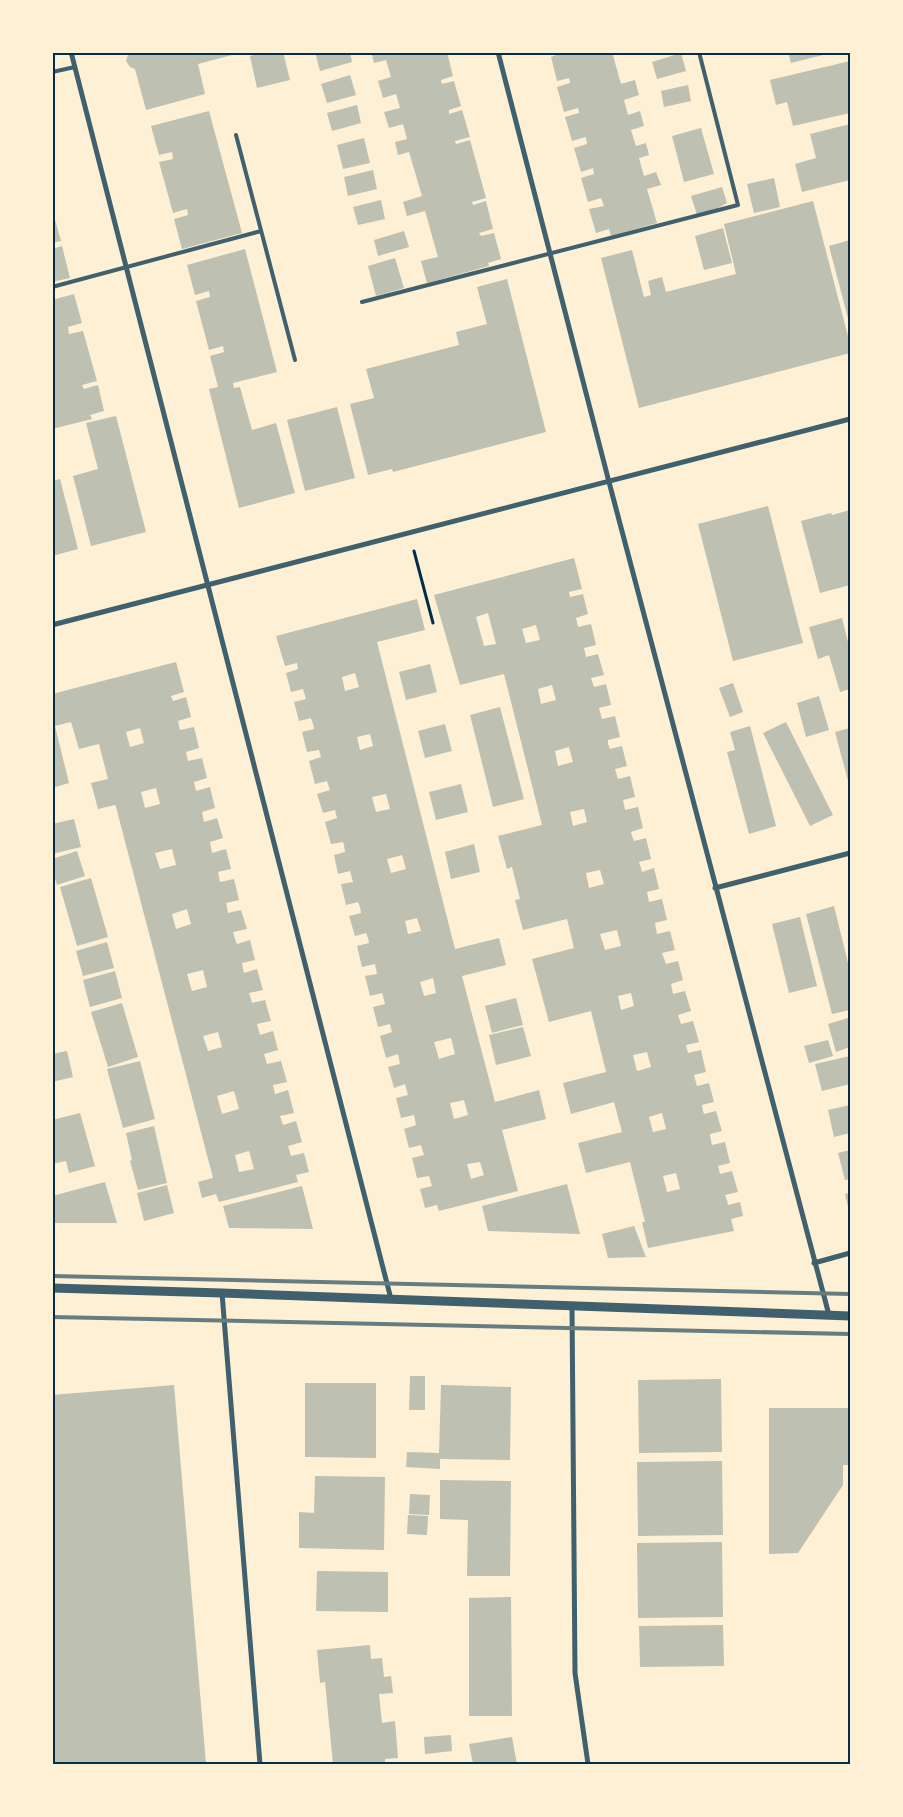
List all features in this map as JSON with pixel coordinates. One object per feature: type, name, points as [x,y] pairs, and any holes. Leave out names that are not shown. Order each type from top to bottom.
[{"type":"street","points":[[71,52],[391,1299]]},
{"type":"street","points":[[498,52],[715,888],[829,1316]]},
{"type":"street","points":[[52,625],[850,420]]},
{"type":"street","points":[[715,888],[850,853]]},
{"type":"street","points":[[814,1262],[850,1253]]},
{"type":"street","points":[[52,1288],[850,1316]]},
{"type":"street","points":[[222,1293],[260,1764]]},
{"type":"street","points":[[572,1306],[575,1673],[588,1764]]},
{"type":"lane","points":[[362,302],[738,205],[699,52]]},
{"type":"lane","points":[[52,72],[75,67]]},
{"type":"lane","points":[[236,135],[295,360]]},
{"type":"lane","points":[[52,287],[261,231]]},
{"type":"path","points":[[410,534],[433,623]]},
{"type":"building","points":[[129,52],[232,52],[232,55],[198,64],[205,94],[146,110],[135,69],[130,67],[126,61]]},
{"type":"building","points":[[266,52],[283,52],[290,80],[257,88],[250,56]]},
{"type":"building","points":[[315,52],[350,52],[352,62],[320,71]]},
{"type":"building","points":[[380,52],[447,52],[453,76],[441,80],[442,84],[454,81],[461,106],[449,110],[449,114],[462,110],[470,137],[455,141],[456,144],[470,140],[486,198],[472,202],[473,205],[486,201],[493,229],[479,233],[481,236],[494,233],[501,259],[488,263],[489,266],[427,283],[421,261],[438,257],[425,211],[407,216],[403,202],[422,196],[409,152],[398,155],[395,142],[407,139],[403,124],[389,128],[384,112],[400,108],[396,94],[383,98],[378,81],[391,77],[386,60],[374,63],[372,55]]},
{"type":"building","points":[[564,52],[612,52],[621,84],[635,80],[639,95],[624,100],[628,115],[640,111],[644,126],[631,130],[636,146],[646,143],[649,155],[639,158],[644,176],[656,172],[661,185],[647,189],[657,223],[611,236],[609,229],[596,233],[589,209],[604,206],[601,198],[588,202],[581,178],[594,174],[593,168],[581,172],[574,148],[587,144],[586,137],[572,141],[565,117],[579,113],[578,108],[564,112],[557,87],[570,83],[569,78],[557,81],[551,57]]},
{"type":"building","points":[[788,52],[831,52],[831,53],[791,63]]},
{"type":"building","points":[[681,53],[686,71],[657,79],[652,62]]},
{"type":"building","points":[[850,61],[850,113],[793,126],[787,102],[776,105],[770,80]]},
{"type":"building","points":[[350,75],[356,95],[327,103],[321,84]]},
{"type":"building","points":[[688,85],[691,101],[664,107],[661,91]]},
{"type":"building","points":[[357,105],[361,123],[332,131],[327,113]]},
{"type":"building","points":[[209,111],[242,233],[182,249],[174,219],[188,215],[187,209],[173,213],[159,162],[173,159],[172,152],[159,155],[151,126]]},
{"type":"building","points":[[850,124],[850,180],[802,192],[795,164],[816,158],[810,134]]},
{"type":"building","points":[[701,128],[714,174],[684,182],[672,136]]},
{"type":"building","points":[[364,138],[370,163],[343,169],[337,145]]},
{"type":"building","points":[[373,170],[377,189],[348,196],[344,177]]},
{"type":"building","points":[[774,178],[780,207],[754,213],[747,184]]},
{"type":"building","points":[[722,187],[727,203],[713,211],[697,215],[691,196]]},
{"type":"building","points":[[381,200],[385,219],[358,225],[353,207]]},
{"type":"building","points":[[813,201],[850,344],[850,353],[639,408],[601,258],[632,250],[644,297],[651,295],[648,281],[662,277],[666,292],[736,274],[724,224]]},
{"type":"building","points":[[52,216],[54,216],[61,241],[52,243]]},
{"type":"building","points":[[723,228],[732,263],[704,270],[695,236]]},
{"type":"building","points":[[404,231],[409,247],[378,256],[374,240]]},
{"type":"building","points":[[850,240],[850,322],[849,322],[829,246]]},
{"type":"building","points":[[62,246],[70,278],[52,282],[52,249]]},
{"type":"building","points":[[245,249],[277,372],[233,383],[234,388],[240,387],[252,430],[276,423],[295,493],[239,508],[209,389],[218,387],[210,356],[224,352],[223,346],[209,350],[196,301],[210,297],[209,291],[195,295],[187,265]]},
{"type":"building","points":[[395,258],[404,288],[376,296],[368,266]]},
{"type":"building","points":[[507,279],[546,432],[393,472],[392,469],[368,475],[350,404],[374,398],[366,369],[459,345],[456,332],[487,324],[477,287]]},
{"type":"building","points":[[74,294],[82,323],[68,327],[69,334],[83,331],[97,381],[82,385],[84,389],[98,385],[104,411],[90,415],[92,419],[52,429],[52,300]]},
{"type":"building","points":[[337,407],[355,478],[305,491],[287,420]]},
{"type":"building","points":[[116,416],[146,532],[91,546],[73,476],[98,469],[86,423]]},
{"type":"building","points":[[60,479],[78,549],[52,556],[52,481]]},
{"type":"building","points":[[768,506],[803,643],[733,661],[698,524]]},
{"type":"building","points":[[850,510],[850,585],[820,593],[801,521]]},
{"type":"building","points":[[574,558],[582,589],[569,592],[570,597],[583,594],[588,614],[576,618],[578,627],[591,624],[596,645],[584,648],[586,657],[598,654],[604,675],[591,678],[594,687],[606,684],[611,705],[599,708],[602,719],[615,716],[620,737],[608,740],[608,744],[610,749],[622,746],[627,766],[615,769],[618,779],[630,776],[635,797],[623,800],[625,810],[638,807],[643,828],[631,832],[632,836],[634,841],[646,838],[651,859],[639,862],[642,872],[654,868],[659,889],[647,892],[649,902],[662,899],[667,920],[655,923],[657,934],[670,931],[675,950],[662,953],[666,964],[678,961],[683,980],[671,984],[673,994],[685,991],[691,1011],[678,1015],[681,1024],[693,1021],[699,1042],[686,1045],[688,1053],[701,1050],[706,1072],[694,1075],[697,1086],[709,1083],[714,1102],[702,1105],[703,1111],[704,1114],[716,1111],[722,1131],[710,1134],[712,1145],[725,1142],[730,1163],[718,1166],[720,1174],[732,1171],[738,1192],[725,1195],[728,1205],[740,1202],[743,1216],[731,1219],[734,1231],[648,1248],[642,1222],[645,1222],[630,1162],[586,1173],[578,1143],[622,1132],[614,1102],[571,1114],[563,1083],[606,1072],[591,1011],[549,1022],[532,959],[574,948],[567,919],[523,930],[515,900],[520,899],[512,867],[507,869],[498,836],[542,825],[504,674],[460,685],[434,595]],"holes":[[[488,613],[496,644],[484,646],[476,617]],[[536,625],[540,640],[526,643],[522,629]],[[552,685],[556,700],[541,704],[538,689]],[[569,747],[573,762],[558,766],[555,751]],[[584,809],[587,822],[573,826],[570,812]],[[600,870],[604,884],[589,888],[586,873]],[[617,930],[621,946],[605,950],[600,934]],[[631,993],[634,1006],[621,1010],[618,996]],[[647,1052],[651,1067],[637,1071],[633,1055]],[[662,1113],[666,1129],[653,1132],[649,1117]],[[676,1173],[680,1189],[667,1192],[663,1176]]]},
{"type":"building","points":[[417,599],[425,630],[377,642],[455,949],[499,938],[506,965],[462,976],[495,1102],[539,1090],[546,1119],[502,1130],[518,1191],[439,1211],[437,1205],[425,1208],[420,1189],[432,1186],[429,1176],[417,1178],[412,1158],[424,1155],[421,1145],[409,1148],[404,1129],[416,1125],[414,1115],[401,1118],[396,1098],[408,1095],[405,1084],[394,1088],[388,1067],[400,1064],[398,1054],[386,1058],[380,1036],[392,1032],[390,1024],[378,1027],[373,1007],[385,1004],[383,996],[382,993],[370,996],[365,976],[377,974],[375,964],[362,967],[357,946],[369,943],[368,938],[366,933],[355,936],[349,916],[361,913],[360,907],[358,902],[346,905],[341,884],[353,882],[350,871],[338,874],[334,855],[345,852],[344,845],[343,842],[331,844],[325,822],[337,818],[335,810],[323,813],[317,794],[330,790],[327,781],[315,784],[309,761],[321,757],[319,750],[307,752],[302,732],[314,729],[313,724],[311,718],[299,721],[294,702],[306,699],[303,689],[291,692],[286,673],[298,669],[297,663],[285,666],[276,636]],"holes":[[[355,673],[359,687],[345,691],[342,677]],[[370,734],[373,746],[360,750],[357,737]],[[386,794],[390,809],[376,812],[372,797]],[[402,855],[406,869],[391,873],[387,859]],[[417,918],[421,931],[408,934],[405,921]],[[433,978],[436,993],[424,996],[420,982]],[[451,1038],[455,1054],[439,1059],[434,1042]],[[464,1100],[468,1115],[454,1119],[450,1103]],[[480,1162],[484,1175],[471,1179],[467,1164]]]},
{"type":"building","points":[[842,618],[850,650],[850,689],[840,692],[829,655],[818,659],[809,627]]},
{"type":"building","points":[[176,662],[184,692],[171,696],[173,701],[186,697],[191,717],[178,721],[180,730],[194,727],[199,748],[186,752],[188,761],[202,758],[207,778],[194,782],[196,791],[210,787],[215,808],[202,812],[204,822],[217,818],[223,838],[210,842],[212,853],[226,849],[231,869],[218,872],[220,882],[234,879],[239,900],[226,903],[228,913],[241,910],[247,929],[233,932],[237,944],[250,940],[255,960],[242,963],[244,973],[257,969],[263,990],[249,993],[252,1003],[265,1000],[271,1021],[257,1024],[260,1035],[273,1031],[278,1050],[264,1054],[267,1064],[281,1061],[287,1082],[273,1085],[275,1094],[288,1090],[294,1113],[280,1116],[283,1125],[296,1121],[302,1142],[288,1146],[291,1156],[304,1153],[309,1172],[296,1175],[298,1182],[219,1202],[216,1194],[202,1198],[198,1182],[213,1178],[116,807],[115,805],[98,809],[91,783],[108,779],[99,744],[79,749],[71,722],[55,726],[69,783],[52,788],[52,694]],"holes":[[[140,728],[144,743],[130,747],[126,732]],[[156,788],[160,804],[145,808],[141,792]],[[172,849],[176,865],[160,869],[155,853]],[[187,909],[191,924],[176,929],[172,914]],[[203,970],[207,987],[192,991],[187,974]],[[218,1032],[222,1047],[208,1051],[203,1036]],[[234,1091],[239,1109],[222,1114],[217,1096]],[[249,1151],[254,1169],[239,1172],[235,1155]]]},
{"type":"building","points":[[430,664],[437,692],[406,700],[399,672]]},
{"type":"building","points":[[733,683],[743,712],[730,717],[719,688]]},
{"type":"building","points":[[819,696],[829,730],[806,737],[797,703]]},
{"type":"building","points":[[500,707],[524,799],[493,807],[470,715]]},
{"type":"building","points":[[786,722],[833,815],[810,826],[763,733]]},
{"type":"building","points":[[445,724],[452,751],[425,758],[418,731]]},
{"type":"building","points":[[750,726],[776,826],[749,834],[727,752],[735,750],[730,732]]},
{"type":"building","points":[[850,728],[850,788],[835,732]]},
{"type":"building","points":[[461,784],[468,812],[436,820],[429,792]]},
{"type":"building","points":[[74,819],[81,847],[52,854],[52,824]]},
{"type":"building","points":[[474,844],[480,872],[451,879],[445,852]]},
{"type":"building","points":[[77,851],[85,876],[57,885],[52,869],[52,859]]},
{"type":"building","points":[[91,878],[108,937],[77,946],[60,887]]},
{"type":"building","points":[[834,906],[850,971],[850,1010],[832,1014],[806,914]]},
{"type":"building","points":[[800,917],[817,986],[789,993],[772,924]]},
{"type":"building","points":[[107,942],[114,968],[83,976],[76,951]]},
{"type":"building","points":[[115,971],[122,998],[90,1007],[83,980]]},
{"type":"building","points":[[516,998],[523,1025],[492,1033],[485,1006]]},
{"type":"building","points":[[122,1003],[138,1057],[108,1067],[91,1012]]},
{"type":"building","points":[[850,1019],[850,1047],[836,1052],[828,1024]]},
{"type":"building","points":[[523,1027],[531,1056],[496,1065],[489,1035]]},
{"type":"building","points":[[828,1040],[833,1056],[809,1063],[804,1046]]},
{"type":"building","points":[[67,1051],[73,1077],[52,1082],[52,1054]]},
{"type":"building","points":[[850,1056],[850,1084],[822,1091],[815,1064]]},
{"type":"building","points":[[140,1061],[155,1119],[123,1128],[107,1069]]},
{"type":"building","points":[[850,1105],[850,1133],[834,1137],[828,1110]]},
{"type":"building","points":[[80,1113],[95,1166],[69,1173],[66,1161],[52,1164],[52,1120]]},
{"type":"building","points":[[154,1126],[167,1183],[138,1190],[130,1161],[132,1160],[126,1133]]},
{"type":"building","points":[[850,1150],[850,1179],[845,1180],[838,1153]]},
{"type":"building","points":[[105,1182],[117,1223],[52,1223],[52,1196]]},
{"type":"building","points":[[567,1184],[580,1234],[488,1231],[482,1206]]},
{"type":"building","points":[[167,1185],[174,1213],[144,1221],[137,1193]]},
{"type":"building","points":[[302,1186],[313,1229],[229,1228],[223,1206]]},
{"type":"building","points":[[850,1193],[850,1215],[845,1194]]},
{"type":"building","points":[[634,1226],[646,1257],[608,1258],[602,1234]]},
{"type":"building","points":[[410,1376],[425,1376],[425,1410],[409,1410]]},
{"type":"building","points":[[721,1379],[722,1452],[639,1453],[638,1380]]},
{"type":"building","points":[[305,1383],[376,1383],[376,1458],[305,1457]]},
{"type":"building","points":[[174,1385],[206,1764],[52,1764],[52,1395]]},
{"type":"building","points":[[441,1385],[511,1387],[510,1460],[440,1459],[440,1469],[406,1467],[407,1452],[439,1453]]},
{"type":"building","points":[[769,1408],[850,1408],[850,1465],[843,1465],[843,1485],[798,1553],[769,1554]]},
{"type":"building","points":[[722,1461],[723,1535],[638,1536],[637,1462]]},
{"type":"building","points":[[315,1476],[385,1477],[384,1550],[299,1548],[299,1512],[314,1513]]},
{"type":"building","points":[[440,1480],[511,1481],[510,1576],[467,1576],[468,1520],[440,1519]]},
{"type":"building","points":[[410,1494],[430,1495],[429,1515],[409,1514]]},
{"type":"building","points":[[408,1515],[428,1516],[427,1535],[407,1534]]},
{"type":"building","points":[[722,1542],[723,1617],[638,1618],[637,1543]]},
{"type":"building","points":[[317,1571],[388,1572],[388,1612],[316,1611]]},
{"type":"building","points":[[511,1597],[512,1716],[469,1716],[469,1598]]},
{"type":"building","points":[[723,1625],[724,1666],[640,1667],[639,1626]]},
{"type":"building","points":[[370,1645],[371,1659],[382,1658],[384,1677],[391,1676],[393,1693],[379,1694],[382,1723],[395,1721],[398,1758],[385,1759],[385,1764],[333,1764],[325,1682],[320,1683],[317,1650]]},
{"type":"building","points":[[451,1735],[452,1751],[425,1754],[424,1737]]},
{"type":"building","points":[[512,1737],[517,1764],[473,1764],[469,1744]]},
{"type":"railway","points":[[52,1276],[850,1294]]},
{"type":"railway","points":[[52,1317],[850,1334]]}]
